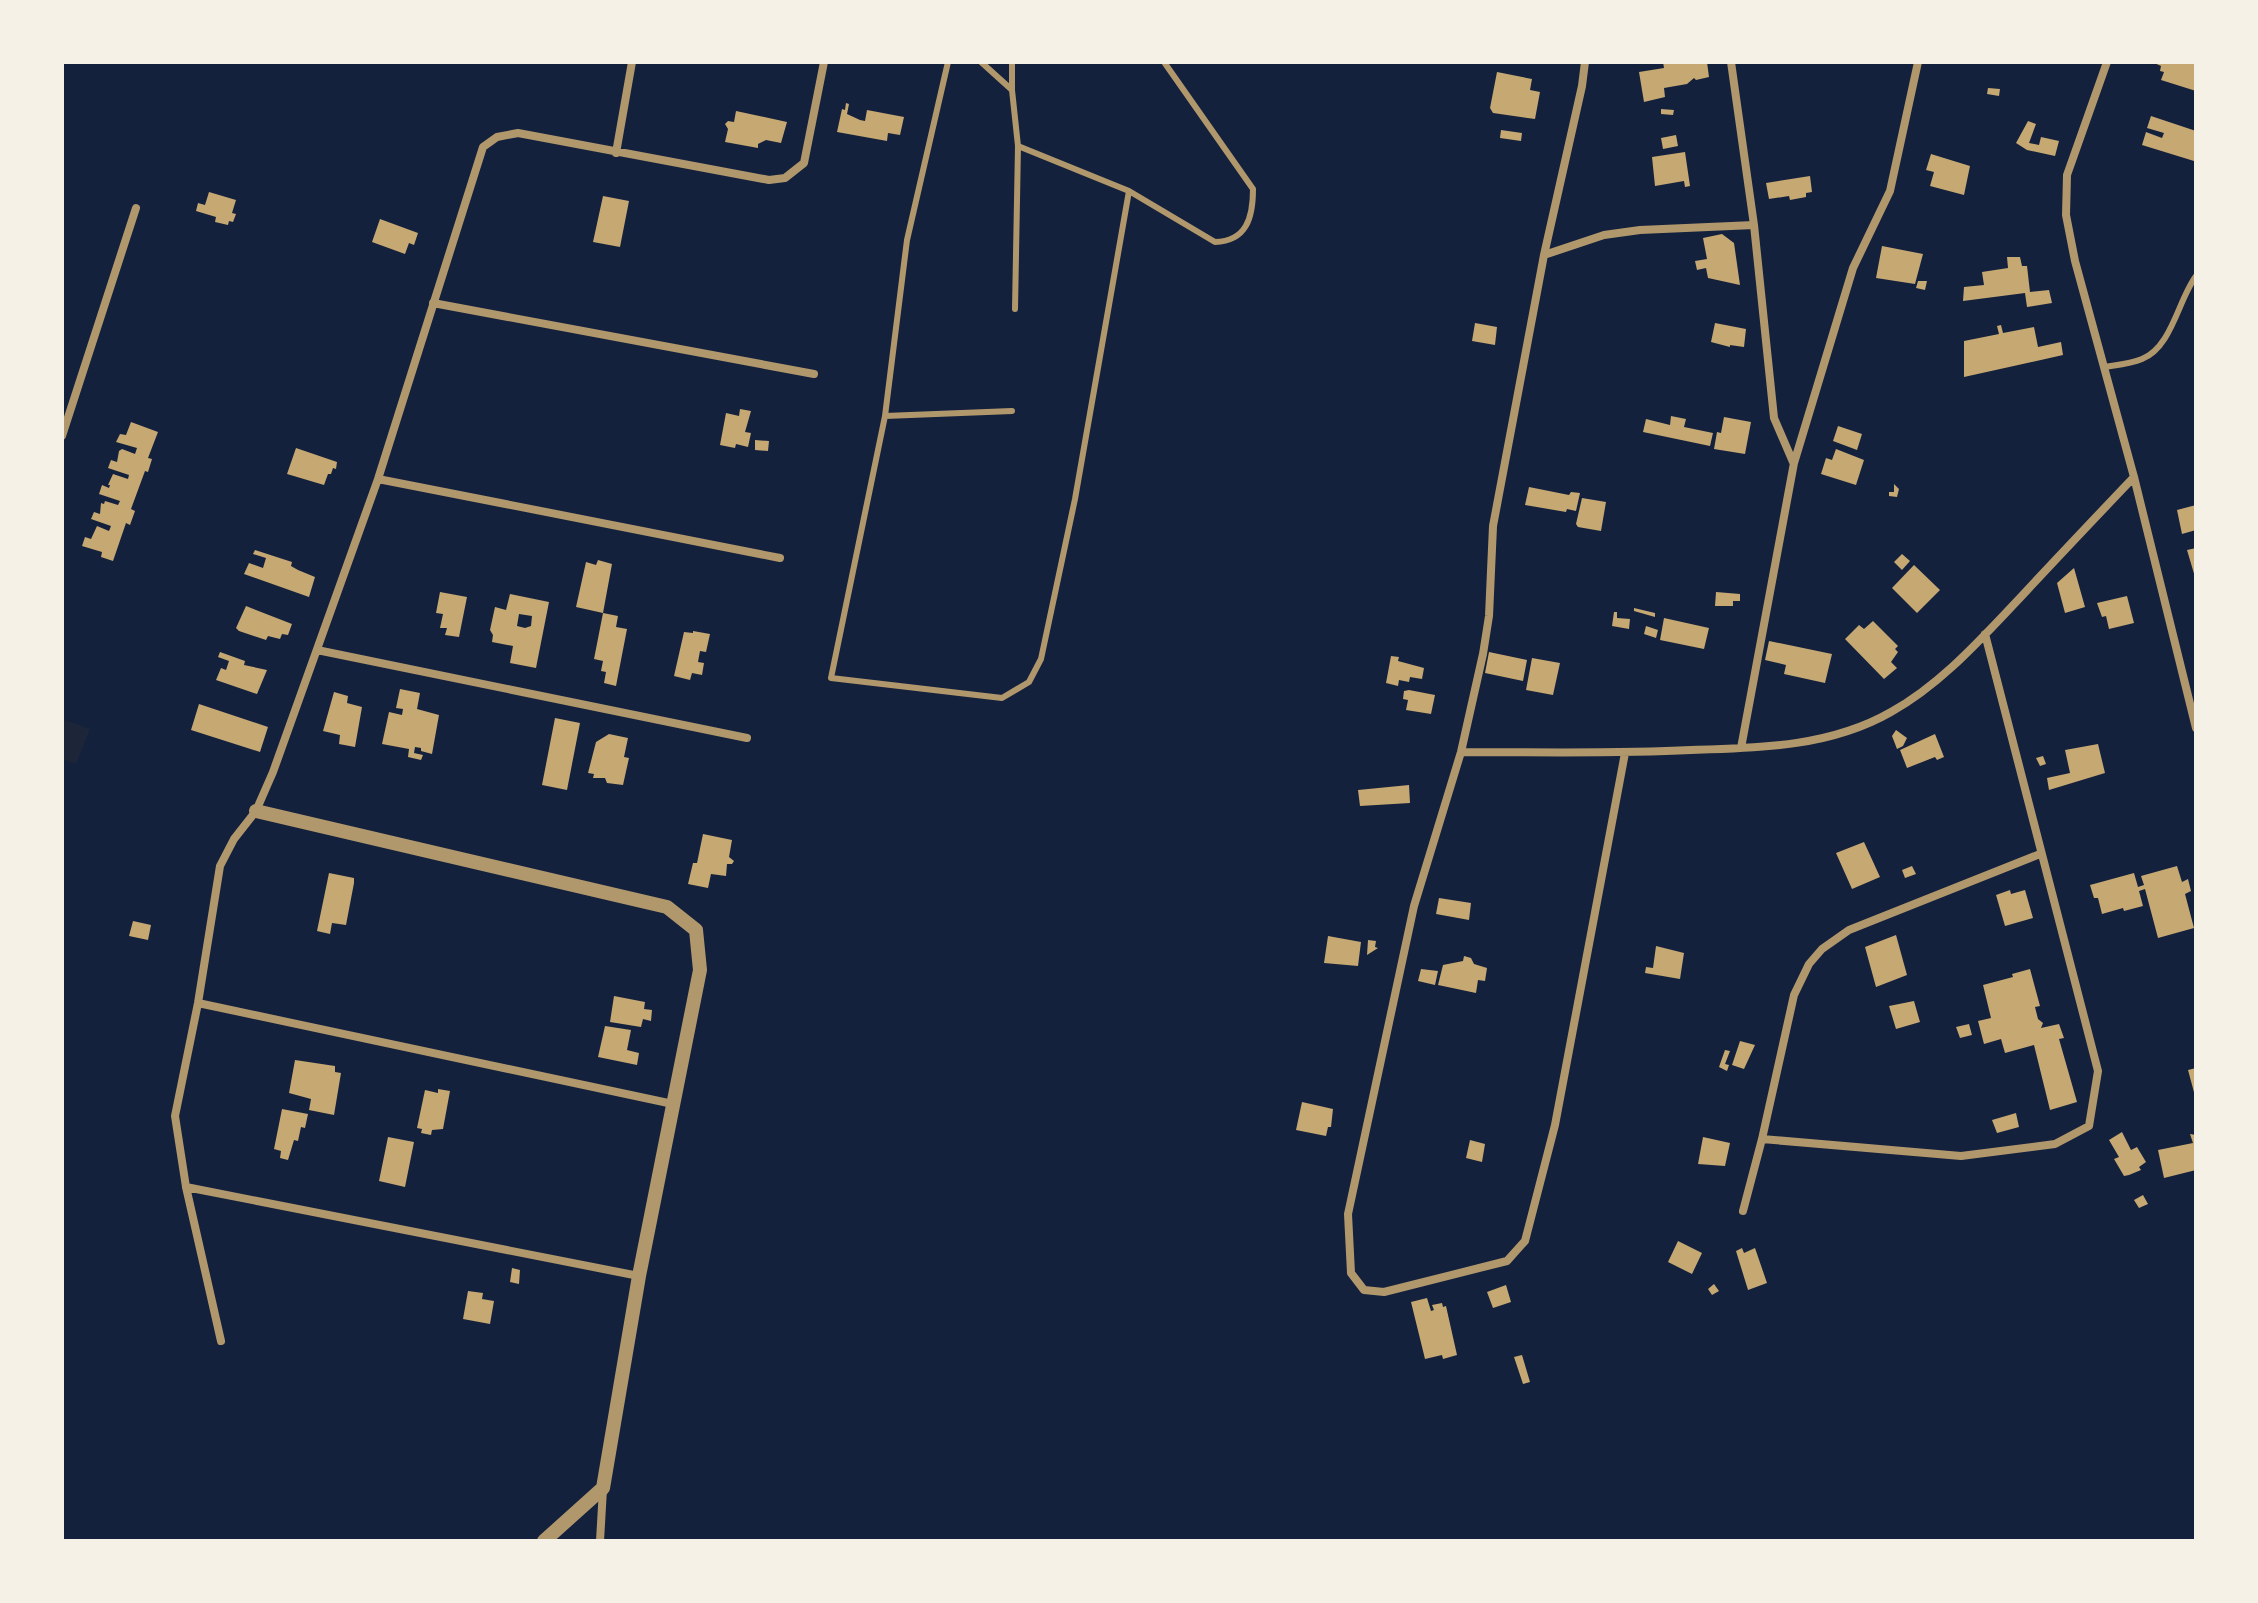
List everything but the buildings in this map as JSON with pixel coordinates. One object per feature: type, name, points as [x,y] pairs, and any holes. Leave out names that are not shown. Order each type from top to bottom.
[{"type":"street","points":[[616,153],[632,62]]},
{"type":"street","points":[[221,1341],[186,1187],[175,1116],[198,1003],[220,866],[234,839],[256,811],[273,772],[378,479],[483,147],[497,137],[518,133],[769,180],[785,178],[804,163],[824,62]]},
{"type":"street","points":[[1585,62],[1544,255],[1493,526],[1489,616],[1461,752],[1414,906],[1348,1214],[1351,1273],[1364,1290],[1384,1292],[1507,1261],[1525,1241],[1555,1125],[1625,753]]},
{"type":"street","points":[[1731,62],[1754,225],[1774,418],[1794,463]]},
{"type":"street","points":[[1741,748],[1794,463],[1853,268],[1890,191],[1918,62]]},
{"type":"street","points":[[2107,62],[2067,175],[2066,215],[2075,261],[2134,477],[2196,728]]},
{"type":"street","points":[[62,436],[136,208]]},
{"type":"street","points":[[1544,255],[1604,235],[1640,230],[1754,225]]},
{"type":"street","points":[[433,303],[814,374]]},
{"type":"street","points":[[1461,752],[1625,753],[1741,748],[1798,744],[1850,731],[1891,712],[1932,684],[1985,634],[2134,477]]},
{"type":"street","points":[[378,479],[780,558]]},
{"type":"street","points":[[1762,1139],[1961,1156],[2055,1144],[2089,1126],[2098,1071],[1985,634]]},
{"type":"street","points":[[317,650],[747,738]]},
{"type":"street","points":[[256,811],[667,907],[696,930],[700,970],[639,1276],[603,1488],[600,1541]]},
{"type":"street","points":[[1743,1211],[1794,995],[1809,964],[1822,949],[1849,930],[2040,854]]},
{"type":"street","points":[[198,1003],[673,1104]]},
{"type":"street","points":[[186,1187],[639,1276]]},
{"type":"street","points":[[544,1541],[603,1488]]},
{"type":"lane","points":[[948,62],[907,240],[885,416],[831,678],[1002,698],[1029,682],[1041,659],[1075,499],[1129,191]]},
{"type":"lane","points":[[981,62],[1012,90]]},
{"type":"lane","points":[[1012,62],[1018,146],[1015,309]]},
{"type":"lane","points":[[1018,146],[1129,191],[1215,242],[1228,241],[1240,235],[1253,211],[1253,189],[1164,62]]},
{"type":"lane","points":[[2104,367],[2140,360],[2152,354],[2165,339],[2185,290],[2196,276]]},
{"type":"lane","points":[[885,416],[1012,411]]},
{"type":"shaded area","points":[[62,719],[90,729],[76,764],[62,759]]}]
